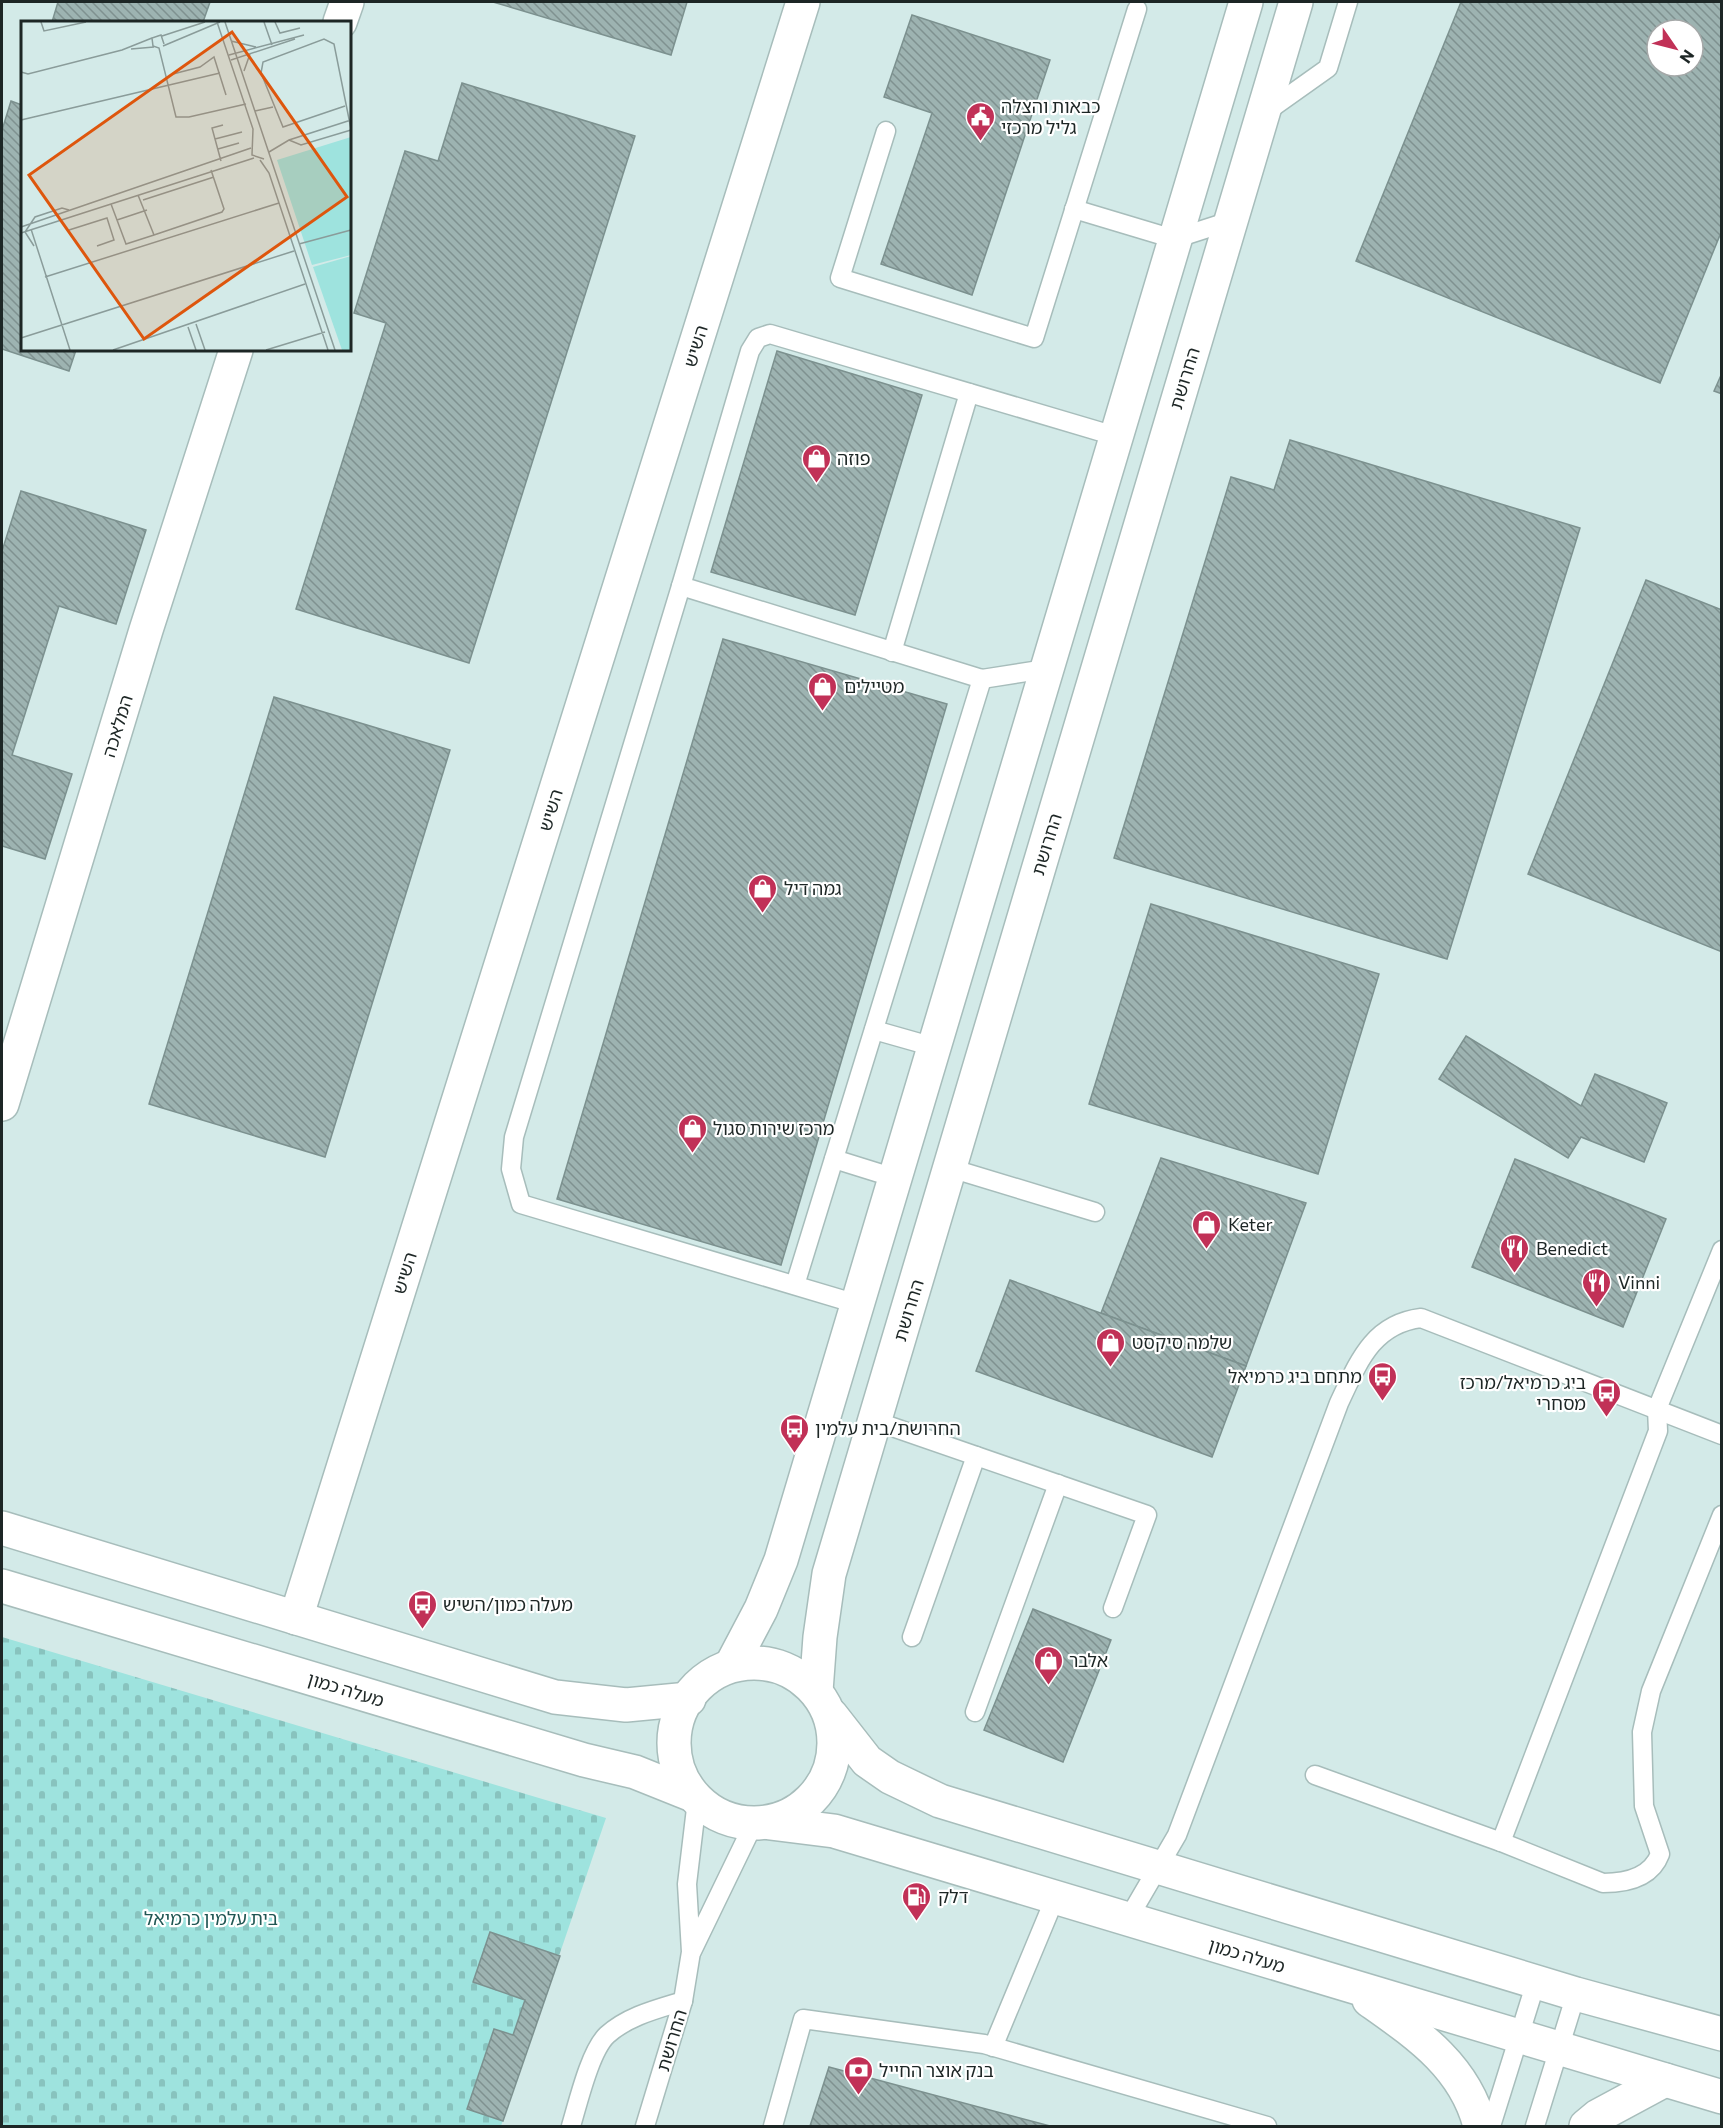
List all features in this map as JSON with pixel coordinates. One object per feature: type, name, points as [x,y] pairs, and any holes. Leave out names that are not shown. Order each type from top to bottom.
[{"type":"street","points":[[340,21],[347,2]]},
{"type":"street","name":"השיש","points":[[296,1618],[803,2]]},
{"type":"street","points":[[732,1664],[761,1609],[781,1560],[1246,2]]},
{"type":"street","name":"החרושת","points":[[824,1703],[820,1637],[829,1574],[1296,2]]},
{"type":"street","name":"המלאכה","points":[[2,1104],[146,630],[236,351]]},
{"type":"street","points":[[2,1528],[555,1697],[626,1705],[689,1699]]},
{"type":"street","name":"מעלה כמון","points":[[2,1587],[584,1760],[635,1772],[693,1797]]},
{"type":"street","points":[[824,1703],[835,1743],[826,1779],[817,1793],[796,1812],[762,1823],[741,1823],[714,1814],[693,1797],[677,1769],[672,1741],[678,1714],[706,1677],[732,1664],[760,1662],[795,1672],[824,1703],[867,1761],[890,1777],[940,1801],[1576,1994],[1722,2034]]},
{"type":"street","name":"מעלה כמון","points":[[762,1823],[834,1831],[1722,2097]]},
{"type":"street","points":[[1353,1988],[1417,2035],[1443,2058],[1461,2080],[1476,2108],[1480,2127]]},
{"type":"street","points":[[1586,2127],[1598,2116],[1665,2080]]},
{"type":"lane","points":[[1262,115],[1328,68],[1348,2]]},
{"type":"lane","points":[[886,131],[840,278],[1034,338],[1137,9]]},
{"type":"lane","points":[[1074,209],[1174,239],[1230,221]]},
{"type":"lane","points":[[858,1304],[521,1204],[511,1169],[514,1137],[750,351],[758,338],[770,334],[1115,436]]},
{"type":"lane","points":[[892,652],[969,393]]},
{"type":"lane","points":[[681,586],[982,680],[1046,669]]},
{"type":"lane","points":[[795,1285],[982,680]]},
{"type":"lane","points":[[874,1030],[934,1047]]},
{"type":"lane","points":[[834,1159],[895,1178]]},
{"type":"lane","points":[[950,1168],[1095,1212]]},
{"type":"lane","points":[[1501,1842],[1658,1431],[1657,1409],[1722,1250]]},
{"type":"lane","points":[[1128,1919],[1177,1835],[1339,1403],[1355,1368],[1386,1329],[1406,1320],[1421,1318],[1722,1435]]},
{"type":"lane","points":[[875,1421],[1147,1515],[1113,1608]]},
{"type":"lane","points":[[912,1637],[976,1456]]},
{"type":"lane","points":[[975,1712],[1058,1484]]},
{"type":"lane","points":[[1315,1775],[1501,1842],[1603,1883],[1635,1880],[1658,1859],[1660,1848],[1644,1806],[1642,1732],[1652,1691],[1722,1515]]},
{"type":"lane","name":"החרושת","points":[[645,2127],[683,2001],[691,1952],[687,1884],[693,1797]]},
{"type":"lane","name":"החרושת","points":[[691,1952],[762,1823]]},
{"type":"lane","points":[[993,2047],[1055,1898]]},
{"type":"lane","points":[[1491,2127],[1536,1982]]},
{"type":"lane","points":[[1535,2127],[1576,1994]]},
{"type":"lane","points":[[570,2127],[594,2058],[605,2036],[637,2015],[683,2001]]},
{"type":"lane","points":[[773,2127],[804,2019],[993,2047],[1267,2127]]},
{"type":"green space","name":"בית עלמין כרמיאל","points":[[2,1637],[606,1818],[501,2126],[2,2126]]},
{"type":"building","points":[[58,2],[210,2],[203,21],[52,21]]},
{"type":"building","points":[[493,2],[687,2],[671,55]]},
{"type":"building","points":[[1461,2],[1722,2],[1722,230],[1660,383],[1356,261]]},
{"type":"building","points":[[912,15],[1050,60],[972,295],[881,264],[932,113],[884,97]]},
{"type":"building","points":[[462,83],[635,136],[469,663],[296,609],[386,323],[354,313],[405,151],[438,161]]},
{"type":"building","points":[[11,101],[21,105],[21,351],[76,351],[69,371],[2,349],[2,130]]},
{"type":"building","name":"פוזה","points":[[777,351],[922,395],[855,615],[711,572]]},
{"type":"building","points":[[1722,373],[1722,394],[1714,391]]},
{"type":"building","points":[[1290,440],[1580,528],[1447,959],[1114,858],[1231,477],[1274,490]]},
{"type":"building","points":[[21,491],[146,530],[116,624],[59,606],[12,755],[72,774],[45,859],[2,846],[2,551]]},
{"type":"building","points":[[1646,580],[1722,610],[1722,952],[1528,874]]},
{"type":"building","points":[[723,639],[947,704],[781,1265],[557,1199]]},
{"type":"building","points":[[274,697],[450,750],[325,1157],[149,1104]]},
{"type":"building","points":[[1151,904],[1379,974],[1318,1174],[1089,1104]]},
{"type":"building","points":[[1466,1036],[1581,1106],[1595,1074],[1667,1103],[1644,1162],[1581,1137],[1568,1158],[1439,1079]]},
{"type":"building","name":"Keter","points":[[1161,1158],[1306,1203],[1246,1366],[1101,1313]]},
{"type":"building","points":[[1515,1159],[1666,1219],[1623,1327],[1472,1267]]},
{"type":"building","name":"שלמה סיקסט","points":[[1010,1280],[1246,1366],[1212,1457],[976,1371]]},
{"type":"building","name":"אלבר","points":[[1033,1609],[1111,1640],[1063,1762],[984,1730]]},
{"type":"building","points":[[490,1932],[560,1956],[503,2121],[467,2109],[494,2029],[513,2035],[525,2000],[473,1982]]},
{"type":"building","points":[[829,2067],[1050,2126],[810,2126]]},
{"type":"place","name":"כבאות והצלה גליל מרכזי","points":[[980,142]]},
{"type":"place","name":"פוזה","points":[[816,484]]},
{"type":"place","name":"מטיילים","points":[[823,712]]},
{"type":"place","name":"גמה דיל","points":[[763,914]]},
{"type":"place","name":"מרכז שירות סגול","points":[[692,1154]]},
{"type":"place","name":"Keter","points":[[1207,1250]]},
{"type":"place","name":"Benedict","points":[[1515,1274]]},
{"type":"place","name":"Vinni","points":[[1597,1308]]},
{"type":"place","name":"שלמה סיקסט","points":[[1111,1368]]},
{"type":"place","name":"מתחם ביג כרמיאל","points":[[1383,1402]]},
{"type":"place","name":"ביג כרמיאל/מרכז מסחרי","points":[[1607,1418]]},
{"type":"place","name":"החרושת/בית עלמין","points":[[794,1454]]},
{"type":"place","name":"מעלה כמון/השיש","points":[[422,1630]]},
{"type":"place","name":"אלבר","points":[[1048,1686]]},
{"type":"place","name":"דלק","points":[[917,1922]]},
{"type":"place","name":"בנק אוצר החייל","points":[[858,2096]]}]
